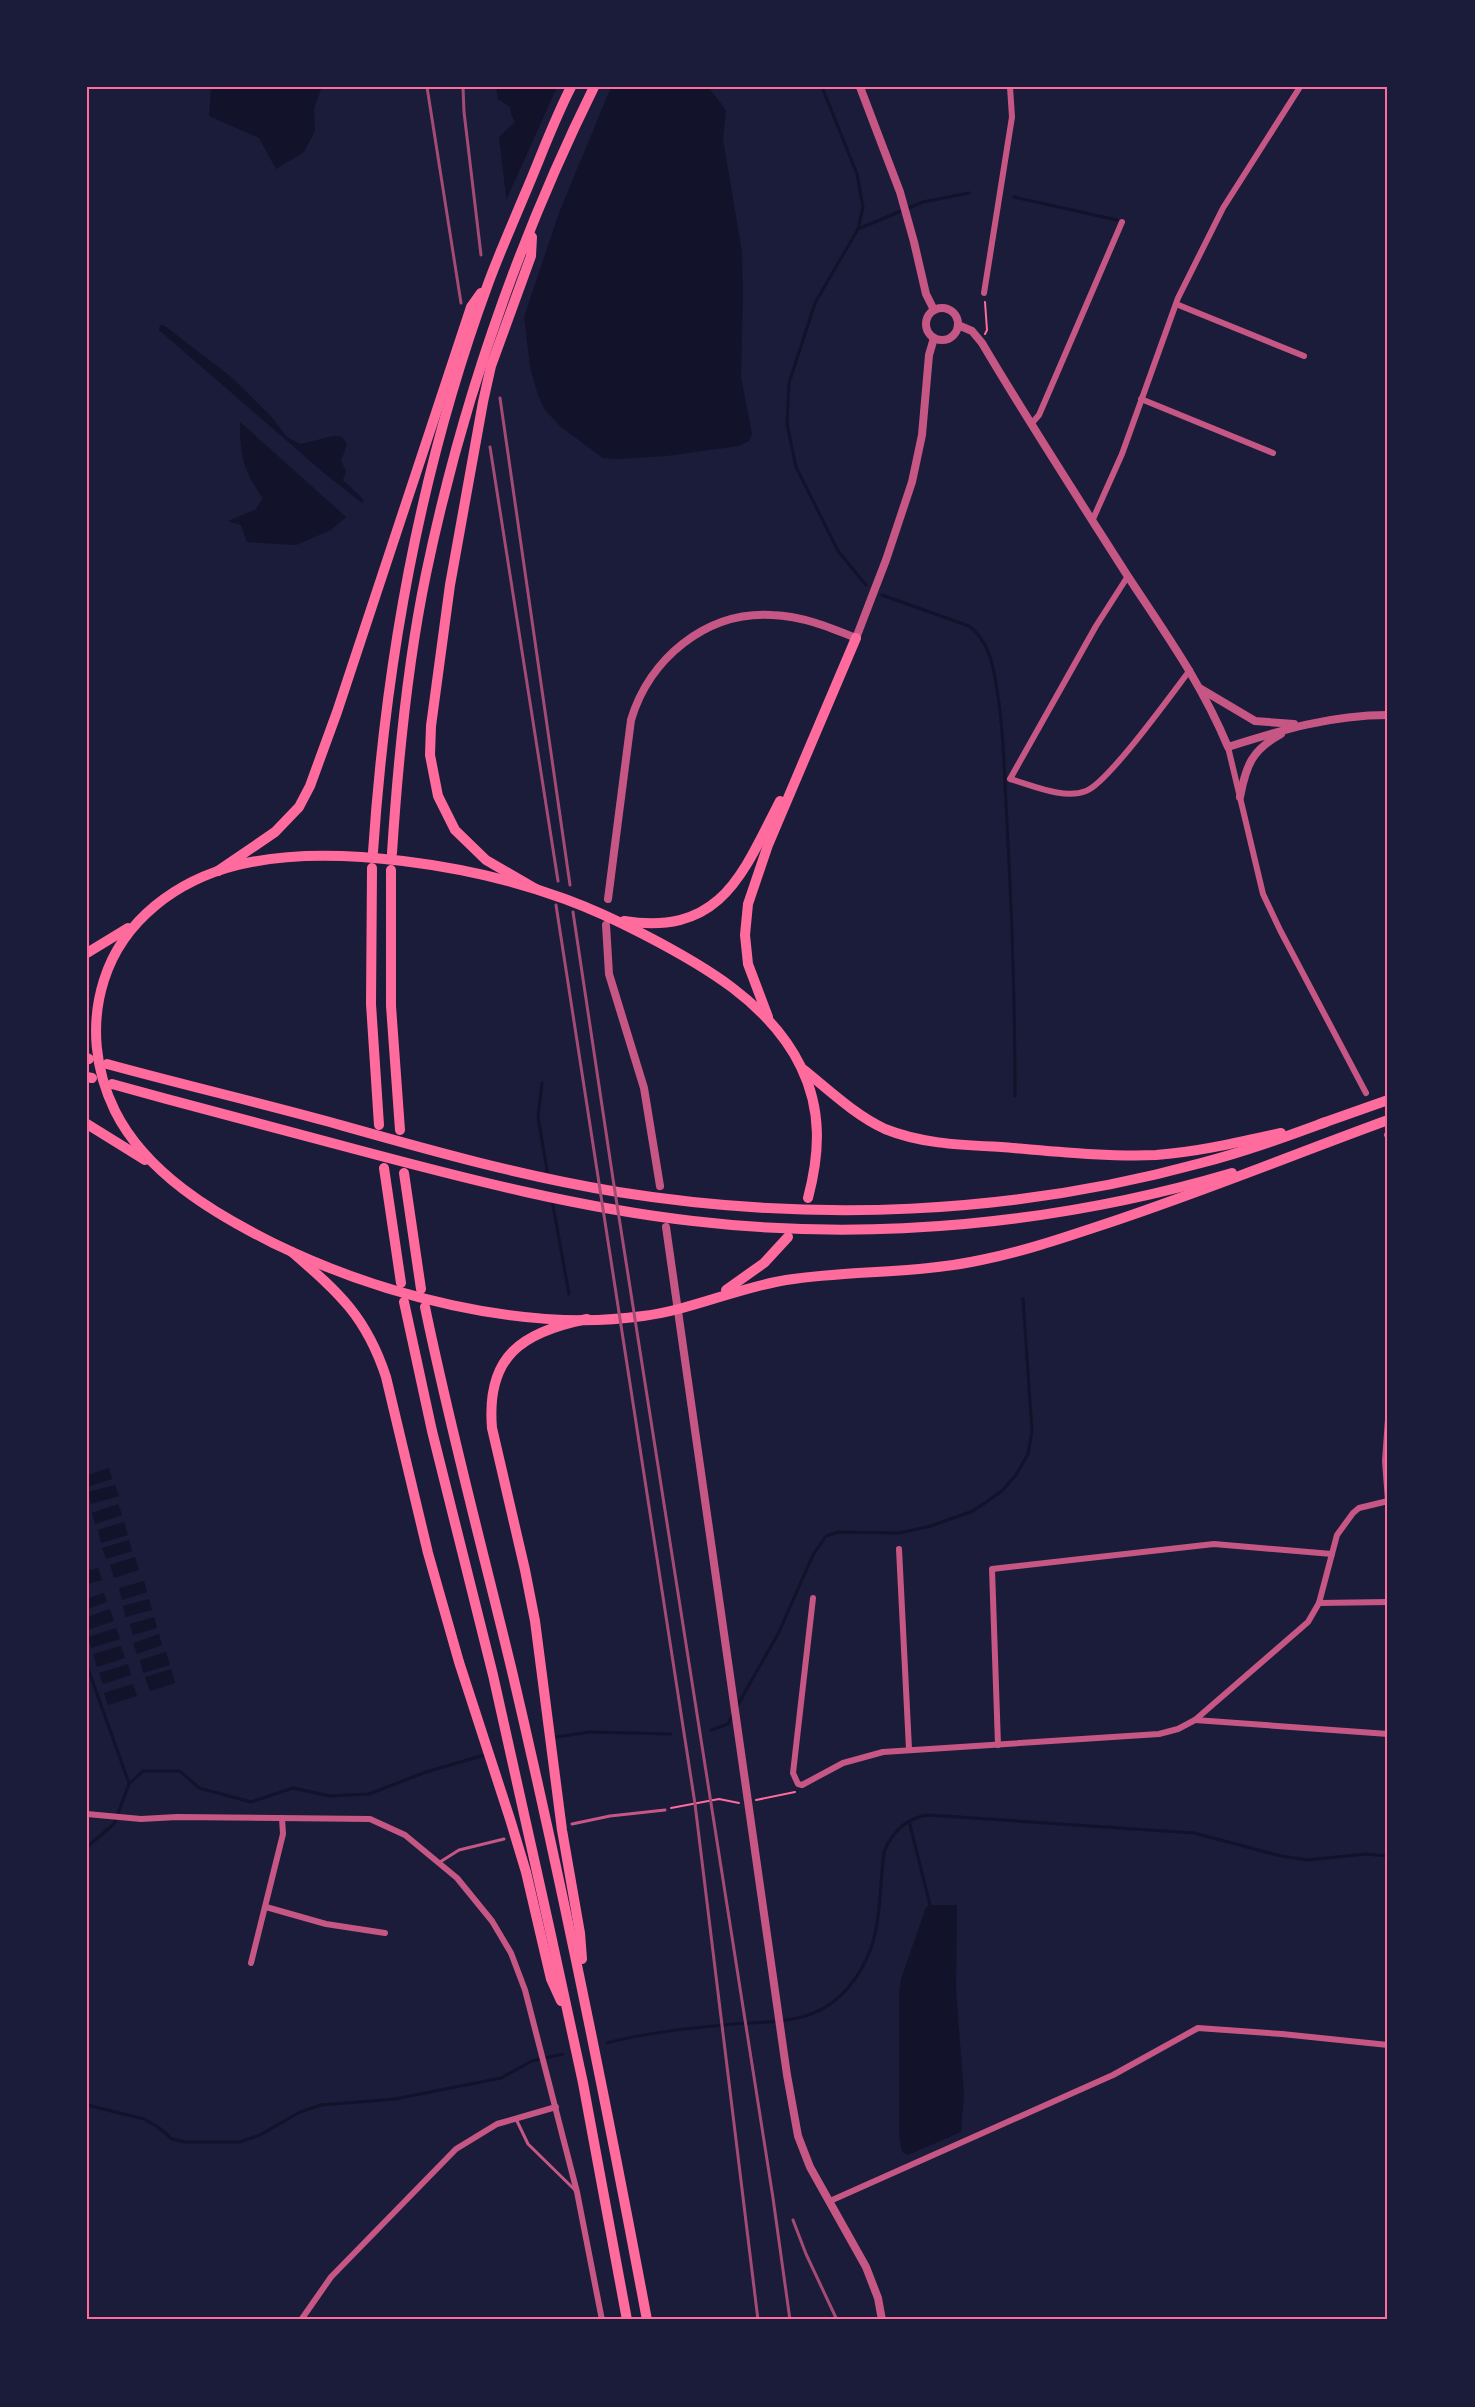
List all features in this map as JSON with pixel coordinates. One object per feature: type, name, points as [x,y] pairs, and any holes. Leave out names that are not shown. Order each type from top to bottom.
[{"type":"highway","points":[[373,852],[384,720],[396,640],[409,570],[434,461],[488,283],[571,87]]},
{"type":"highway","points":[[392,853],[403,725],[425,576],[443,498],[482,361],[532,228],[594,87]]},
{"type":"highway","points":[[532,228],[531,256],[507,317],[489,375],[450,585],[431,726],[430,755],[438,796],[447,818],[473,850],[536,889],[611,922],[644,929],[722,980],[771,1023],[802,1068],[846,1105],[884,1128],[902,1135],[943,1143],[1082,1153],[1155,1155],[1204,1149],[1326,1122]]},
{"type":"highway","points":[[218,871],[275,832],[299,807],[321,761],[471,307],[488,283]]},
{"type":"highway","points":[[771,1023],[748,964],[745,943],[746,919],[757,874],[856,638]]},
{"type":"highway","points":[[644,929],[688,918],[713,905],[723,896],[740,875],[813,737]]},
{"type":"highway","points":[[87,953],[135,923],[165,898],[200,878],[218,871],[260,861],[315,857],[370,859],[437,867],[536,889]]},
{"type":"highway","points":[[372,868],[371,1004],[379,1125]]},
{"type":"highway","points":[[391,870],[391,1006],[400,1130]]},
{"type":"highway","points":[[135,923],[111,962],[101,987],[95,1034],[98,1064],[108,1096],[121,1123],[142,1151],[187,1192],[233,1222],[292,1252],[344,1274],[388,1289],[447,1304],[525,1316],[587,1319],[640,1317],[676,1310],[758,1285],[791,1279],[941,1267],[1014,1253],[1247,1175],[1335,1139]]},
{"type":"highway","points":[[107,1065],[322,1120],[417,1147],[568,1183],[697,1202],[781,1210],[936,1208],[1022,1199],[1098,1187],[1200,1164],[1252,1149],[1388,1100]]},
{"type":"highway","points":[[802,1068],[814,1107],[818,1143],[817,1161],[808,1198]]},
{"type":"highway","points":[[112,1084],[324,1141],[565,1201],[695,1221],[813,1229],[935,1226],[1055,1213],[1204,1181],[1388,1120]]},
{"type":"highway","points":[[87,1124],[165,1174]]},
{"type":"highway","points":[[384,1168],[400,1283]]},
{"type":"highway","points":[[404,1173],[422,1289]]},
{"type":"highway","points":[[710,1299],[750,1274],[788,1237]]},
{"type":"highway","points":[[292,1252],[335,1289],[358,1316],[378,1354],[386,1377],[428,1553],[459,1662],[523,1862],[551,1979],[568,2018]]},
{"type":"highway","points":[[404,1302],[432,1431],[493,1675],[583,2083],[627,2320]]},
{"type":"highway","points":[[425,1307],[451,1425],[514,1679],[602,2079],[647,2320]]},
{"type":"highway","points":[[587,1319],[566,1323],[527,1340],[506,1358],[499,1370],[491,1394],[492,1428],[535,1622],[562,1830],[580,1933],[587,2013]]},
{"type":"street","points":[[860,87],[900,192],[926,294],[934,310]]},
{"type":"street","points":[[984,293],[1012,117],[1010,87]]},
{"type":"street","points":[[1093,519],[1122,454],[1176,304],[1223,208],[1300,87]]},
{"type":"street","points":[[1032,423],[1039,415],[1122,222]]},
{"type":"street","points":[[1176,304],[1304,356]]},
{"type":"street","points":[[941,308],[950,311],[958,324],[955,334],[949,339],[942,340],[934,338],[929,333],[926,324],[929,315],[941,308]]},
{"type":"street","points":[[958,324],[972,331],[982,343],[1201,689],[1228,747],[1263,894],[1366,1093]]},
{"type":"street","points":[[608,899],[631,720],[635,705],[645,688],[670,654],[681,643],[710,628],[739,617],[757,615],[799,618],[856,638],[886,560],[912,482],[922,435],[929,355],[934,338]]},
{"type":"street","points":[[1141,399],[1273,453]]},
{"type":"street","points":[[1128,576],[1096,626],[1010,779],[1065,794],[1086,791],[1100,781],[1122,756],[1190,670]]},
{"type":"street","points":[[1201,689],[1255,721],[1302,724]]},
{"type":"street","points":[[1228,747],[1302,724],[1329,719],[1388,715]]},
{"type":"street","points":[[1240,797],[1244,773],[1252,756],[1264,744],[1302,724]]},
{"type":"street","points":[[611,922],[609,974],[644,1088],[660,1186]]},
{"type":"street","points":[[666,1227],[798,2136],[810,2167],[866,2267],[878,2298],[882,2320]]},
{"type":"street","points":[[813,1599],[793,1773],[795,1781],[802,1785],[843,1763],[883,1752],[1159,1734],[1178,1729],[1196,1720],[1308,1622],[1319,1603],[1336,1535],[1359,1508],[1388,1501],[1385,1461],[1388,1419]]},
{"type":"street","points":[[998,1745],[992,1569],[1214,1544],[1332,1554]]},
{"type":"street","points":[[899,1550],[909,1749]]},
{"type":"street","points":[[1319,1603],[1388,1602]]},
{"type":"street","points":[[1196,1720],[1388,1734]]},
{"type":"street","points":[[89,1815],[141,1819],[177,1817],[370,1819],[405,1835],[457,1878],[492,1921],[511,1953],[525,1990],[577,2192],[602,2320]]},
{"type":"street","points":[[251,1963],[283,1834],[282,1818]]},
{"type":"street","points":[[266,1907],[326,1924],[385,1933]]},
{"type":"street","points":[[830,2201],[1113,2075],[1198,2028],[1388,2045]]},
{"type":"street","points":[[302,2320],[331,2277],[456,2149],[497,2124],[556,2107]]},
{"type":"lane","points":[[572,1824],[610,1816],[665,1809]]},
{"type":"lane","points":[[440,1862],[459,1850],[504,1839]]},
{"type":"lane","points":[[516,2117],[528,2144],[577,2192]]},
{"type":"path","points":[[984,293],[987,330]]},
{"type":"path","points":[[759,1800],[796,1792],[802,1785]]},
{"type":"path","points":[[665,1809],[719,1799],[738,1804]]},
{"type":"shaded area","points":[[211,87],[322,87],[314,108],[315,131],[304,152],[276,169],[259,138],[209,116]]},
{"type":"shaded area","points":[[496,87],[708,87],[726,110],[723,139],[742,252],[741,377],[752,434],[749,441],[739,446],[666,456],[603,458],[561,427],[545,410],[530,367],[521,290],[523,266],[512,245],[499,137],[515,122],[510,107],[498,99]]},
{"type":"shaded area","points":[[160,325],[165,326],[231,377],[270,415],[287,437],[300,444],[334,436],[342,437],[347,444],[341,461],[346,471],[343,480],[364,500],[362,503],[324,473],[159,330]]},
{"type":"shaded area","points":[[240,422],[346,517],[331,530],[296,545],[247,542],[241,525],[228,521],[255,510],[263,498],[244,463]]},
{"type":"shaded area","points":[[109,1468],[112,1479],[87,1487],[87,1475]]},
{"type":"shaded area","points":[[115,1485],[119,1496],[91,1504],[88,1492]]},
{"type":"shaded area","points":[[118,1504],[122,1515],[95,1524],[92,1513]]},
{"type":"shaded area","points":[[124,1522],[128,1535],[101,1543],[98,1530]]},
{"type":"shaded area","points":[[129,1540],[132,1551],[106,1559],[102,1548]]},
{"type":"shaded area","points":[[135,1557],[139,1570],[114,1578],[110,1565]]},
{"type":"shaded area","points":[[98,1568],[102,1580],[87,1584],[87,1571]]},
{"type":"shaded area","points":[[144,1581],[147,1592],[122,1600],[119,1588]]},
{"type":"shaded area","points":[[104,1593],[107,1602],[87,1609],[87,1599]]},
{"type":"shaded area","points":[[149,1599],[152,1610],[126,1617],[123,1606]]},
{"type":"shaded area","points":[[110,1609],[114,1621],[87,1630],[87,1617]]},
{"type":"shaded area","points":[[154,1617],[157,1628],[133,1635],[130,1624]]},
{"type":"shaded area","points":[[116,1628],[120,1639],[91,1648],[88,1637]]},
{"type":"shaded area","points":[[159,1634],[162,1645],[137,1654],[133,1643]]},
{"type":"shaded area","points":[[121,1646],[125,1658],[97,1667],[93,1654]]},
{"type":"shaded area","points":[[166,1652],[170,1665],[143,1673],[140,1660]]},
{"type":"shaded area","points":[[128,1664],[131,1675],[103,1684],[99,1673]]},
{"type":"shaded area","points":[[171,1669],[175,1683],[150,1691],[145,1677]]},
{"type":"shaded area","points":[[133,1684],[137,1696],[108,1705],[104,1693]]},
{"type":"shaded area","points":[[957,1905],[956,1991],[964,2093],[961,2132],[908,2155],[902,2152],[899,2136],[899,1994],[901,1979],[926,1907]]},
{"type":"pier","points":[[557,87],[611,87],[559,213],[521,326],[518,290],[520,266],[509,245],[504,205]]},
{"type":"waterway","points":[[822,87],[857,174],[863,207],[858,229],[815,303],[789,383],[787,424],[796,467],[838,551],[866,585]]},
{"type":"waterway","points":[[858,229],[923,202],[969,193]]},
{"type":"waterway","points":[[1014,197],[1117,220]]},
{"type":"waterway","points":[[882,595],[969,626],[982,640],[991,662],[997,687],[1004,765],[1013,960],[1015,1096]]},
{"type":"waterway","points":[[542,1083],[538,1117],[548,1176]]},
{"type":"waterway","points":[[552,1200],[569,1294]]},
{"type":"waterway","points":[[737,1706],[778,1634],[813,1555],[826,1536],[838,1532],[899,1533],[931,1526],[973,1511],[1002,1491],[1016,1475],[1028,1454],[1032,1431],[1023,1299]]},
{"type":"waterway","points":[[87,1666],[129,1783]]},
{"type":"waterway","points":[[711,1730],[728,1724],[734,1712]]},
{"type":"waterway","points":[[557,1737],[589,1732],[671,1734]]},
{"type":"waterway","points":[[87,1847],[114,1824],[129,1784],[143,1771],[180,1771],[199,1788],[251,1802],[293,1788],[330,1796],[369,1794],[426,1772],[485,1755]]},
{"type":"waterway","points":[[607,2043],[670,2031],[792,2019],[811,2014],[831,2003],[855,1979],[871,1948],[878,1913],[884,1852],[887,1845],[901,1827],[913,1819],[928,1815],[1194,1833],[1281,1856],[1308,1860],[1366,1854],[1388,1856]]},
{"type":"waterway","points":[[909,1821],[930,1905]]},
{"type":"waterway","points":[[87,2105],[144,2119],[172,2139],[185,2142],[240,2142],[260,2135],[300,2112],[321,2105],[395,2099],[501,2078],[532,2061],[563,2054]]},
{"type":"railway","points":[[427,87],[461,303]]},
{"type":"railway","points":[[463,87],[481,255]]},
{"type":"railway","points":[[500,398],[570,885]]},
{"type":"railway","points":[[490,447],[558,881]]},
{"type":"railway","points":[[556,905],[695,1804],[758,2320]]},
{"type":"railway","points":[[573,912],[790,2320]]},
{"type":"railway","points":[[793,2220],[837,2320]]}]
